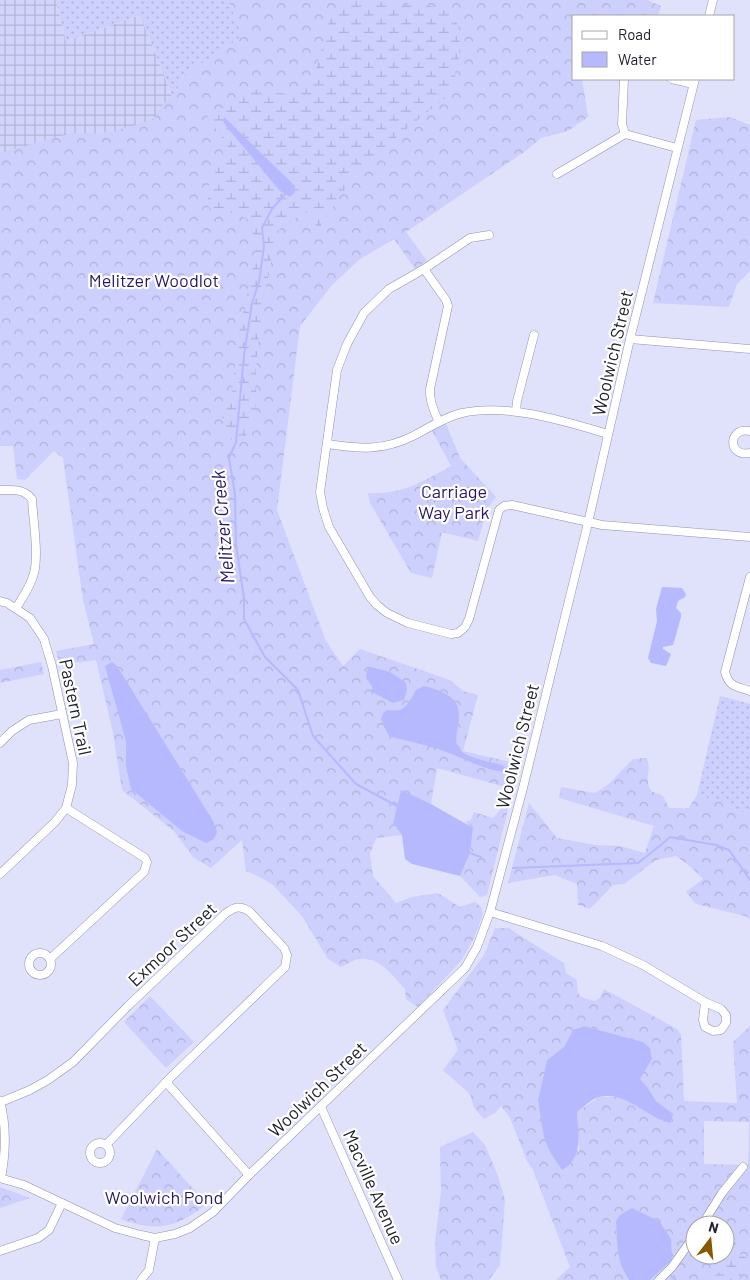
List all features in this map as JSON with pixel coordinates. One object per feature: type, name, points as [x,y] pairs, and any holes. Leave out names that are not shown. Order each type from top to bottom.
[{"type":"street","points":[[709,15],[713,0]]},
{"type":"street","points":[[624,80],[622,124],[625,134]]},
{"type":"street","name":"Woolwich Street","points":[[155,1238],[175,1234],[190,1228],[213,1212],[249,1175],[465,968],[477,947],[490,912],[523,788],[588,523],[630,339],[694,81]]},
{"type":"street","points":[[557,174],[625,134],[677,148]]},
{"type":"street","points":[[490,234],[470,238],[383,295],[364,313],[347,344],[337,370],[320,492],[322,508],[329,527],[370,597],[387,613],[408,623],[451,634],[458,633],[465,627],[469,619],[499,510],[504,506],[512,505],[588,523],[750,537]]},
{"type":"street","points":[[424,269],[446,300],[448,306],[429,394],[438,422]]},
{"type":"street","points":[[516,411],[534,335]]},
{"type":"street","points":[[630,339],[750,349]]},
{"type":"street","points":[[328,444],[371,448],[393,445],[438,422],[461,413],[486,410],[516,411],[608,434]]},
{"type":"street","points":[[750,431],[739,432],[733,441],[734,447],[738,452],[750,453]]},
{"type":"street","points":[[0,490],[18,490],[27,493],[32,499],[34,574],[30,585],[16,608]]},
{"type":"street","points":[[750,577],[725,672],[727,680],[731,685],[750,691]]},
{"type":"street","name":"Pastern Trail","points":[[0,601],[16,608],[30,618],[44,639],[73,763],[72,786],[66,808],[55,822],[0,874]]},
{"type":"street","points":[[0,743],[12,731],[29,720],[62,714]]},
{"type":"street","points":[[50,959],[144,872],[148,862],[145,858],[66,808]]},
{"type":"street","name":"Exmoor Street","points":[[0,1101],[30,1090],[73,1062],[223,915],[236,906],[242,907],[249,911],[284,948],[287,955],[285,967],[166,1082]]},
{"type":"street","points":[[490,912],[602,946],[643,966],[705,1002]]},
{"type":"street","points":[[106,1145],[166,1082],[249,1175]]},
{"type":"street","points":[[0,1101],[6,1140],[1,1178],[24,1185],[115,1228],[155,1238],[149,1270],[141,1280]]},
{"type":"street","name":"Macville Avenue","points":[[321,1106],[398,1280]]},
{"type":"street","points":[[708,1215],[722,1193],[744,1167]]},
{"type":"street","points":[[0,1251],[38,1238],[49,1230],[62,1203]]},
{"type":"street","points":[[659,1280],[672,1267],[685,1249]]},
{"type":"shaded area","points":[[0,0],[56,0],[66,41],[140,15],[180,116],[0,156]]},
{"type":"green space","points":[[56,0],[228,0],[243,36],[184,75],[177,90],[172,95],[140,15],[66,41]]},
{"type":"green space","name":"Melitzer Woodlot","points":[[228,0],[647,0],[661,6],[658,15],[572,15],[572,80],[582,80],[588,117],[568,131],[541,138],[527,150],[406,232],[427,261],[415,269],[394,239],[360,259],[332,285],[300,326],[277,510],[326,641],[343,666],[360,649],[450,680],[463,691],[478,695],[463,751],[519,764],[513,789],[437,768],[431,804],[401,791],[393,823],[402,835],[376,838],[370,854],[373,876],[396,903],[412,897],[438,893],[460,907],[475,902],[481,907],[483,914],[474,938],[461,961],[418,1007],[406,999],[405,989],[380,964],[367,959],[360,959],[341,967],[328,959],[302,916],[273,885],[246,871],[242,840],[211,868],[193,857],[174,831],[122,790],[113,733],[96,660],[60,665],[56,651],[94,644],[83,600],[63,458],[54,451],[25,480],[17,479],[13,446],[0,446],[0,153],[72,133],[99,134],[153,119],[163,104],[177,90],[184,75],[243,36]]},
{"type":"green space","points":[[347,0],[377,0],[395,9],[408,4],[439,7],[451,15],[458,25],[460,41],[458,69],[446,97],[372,157],[352,178],[318,230],[309,211],[290,221],[275,233],[270,269],[261,309],[256,368],[256,406],[246,436],[236,442],[226,437],[222,418],[231,400],[239,333],[257,248],[249,220],[237,214],[209,208],[207,189],[228,146],[207,116],[258,89],[290,95],[314,76],[330,18]]},
{"type":"green space","points":[[730,117],[750,125],[750,271],[737,284],[729,307],[653,303],[696,120]]},
{"type":"green space","name":"Carriage Way Park","points":[[444,419],[460,458],[496,497],[487,509],[478,541],[442,532],[432,578],[411,573],[370,503],[368,493],[401,490],[451,466],[430,427]]},
{"type":"green space","points":[[41,662],[44,674],[0,683],[0,670]]},
{"type":"green space","points":[[720,696],[750,704],[750,810],[739,813],[725,803],[697,795]]},
{"type":"green space","points":[[646,758],[649,767],[648,781],[651,791],[663,796],[669,808],[689,808],[697,795],[725,803],[739,813],[750,810],[750,919],[745,916],[696,904],[686,892],[703,879],[676,856],[656,860],[624,884],[613,885],[590,909],[578,905],[577,884],[555,875],[508,883],[529,803],[557,838],[595,845],[620,846],[645,853],[654,826],[559,798],[561,787],[595,793],[609,784],[633,759]]},
{"type":"green space","points":[[510,801],[487,895],[480,897],[460,876],[470,853],[473,828],[465,822],[471,820],[474,812],[493,818]]},
{"type":"green space","points":[[495,928],[508,928],[564,963],[566,973],[577,980],[578,993],[582,997],[595,1001],[600,998],[604,989],[677,1029],[681,1034],[684,1101],[737,1103],[733,1042],[750,1026],[750,1280],[650,1280],[672,1260],[659,1221],[632,1208],[616,1221],[619,1259],[629,1280],[556,1280],[570,1267],[533,1170],[527,1161],[510,1118],[501,1106],[495,1113],[484,1119],[474,1108],[470,1094],[443,1070],[458,1050],[443,1010],[484,955]],"holes":[[[584,1026],[643,1042],[652,1059],[639,1079],[648,1088],[656,1101],[672,1114],[662,1121],[621,1097],[599,1097],[577,1112],[579,1152],[538,1100],[547,1060],[564,1047],[573,1030]],[[704,1121],[749,1122],[748,1165],[704,1164]]]},
{"type":"green space","points":[[150,996],[194,1042],[166,1068],[124,1022]]},
{"type":"green space","points":[[473,1132],[485,1145],[498,1176],[505,1200],[500,1265],[489,1280],[441,1280],[436,1267],[435,1242],[441,1191],[440,1147]]},
{"type":"green space","name":"Woolwich Pond","points":[[157,1149],[207,1204],[186,1218],[167,1225],[146,1226],[121,1219]]},
{"type":"green space","points":[[0,1187],[30,1198],[0,1208]]},
{"type":"green space","points":[[738,1253],[748,1259],[739,1280],[708,1280],[716,1276],[727,1265],[735,1265],[735,1256]]},
{"type":"water","points":[[224,117],[294,185],[295,192],[290,197],[280,191],[226,126],[223,121]]},
{"type":"water","points":[[662,587],[682,588],[686,594],[685,597],[678,601],[676,608],[681,613],[681,617],[673,645],[663,647],[663,649],[671,654],[666,666],[651,663],[648,658],[657,621],[656,609]]},
{"type":"water","points":[[112,662],[117,666],[213,821],[217,832],[214,839],[206,843],[182,831],[131,789],[126,766],[126,741],[105,666]]},
{"type":"water","points":[[371,667],[390,672],[406,683],[407,690],[404,700],[393,703],[372,692],[372,686],[366,678],[367,670]]},
{"type":"water","points":[[424,686],[443,692],[453,700],[458,708],[459,718],[456,736],[457,744],[461,751],[474,758],[502,765],[506,768],[505,772],[485,768],[438,749],[389,736],[381,719],[384,712],[401,709]]},
{"type":"water","points":[[401,790],[431,804],[473,828],[470,853],[460,876],[412,864],[405,859],[402,835],[393,823]]},
{"type":"water","points":[[584,1026],[643,1042],[650,1048],[652,1059],[640,1079],[656,1101],[673,1114],[671,1123],[653,1116],[618,1097],[596,1098],[577,1112],[577,1152],[569,1165],[562,1170],[550,1152],[544,1137],[538,1100],[547,1060],[564,1047],[573,1030]]},
{"type":"water","points":[[632,1208],[659,1221],[671,1239],[672,1260],[650,1280],[629,1280],[619,1259],[616,1221],[620,1215]]},
{"type":"waterway","name":"Melitzer Creek","points":[[285,194],[272,209],[262,228],[264,246],[259,282],[252,303],[244,355],[236,442],[229,458],[235,494],[236,545],[244,598],[244,619],[265,657],[298,690],[313,736],[356,784],[397,806]]},
{"type":"waterway","name":"Melitzer Creek","points":[[513,868],[638,863],[670,837],[716,845],[729,850],[750,880]]},
{"type":"waterway","points":[[470,853],[481,857]]},
{"type":"waterway","points":[[674,1276],[675,1280]]}]
